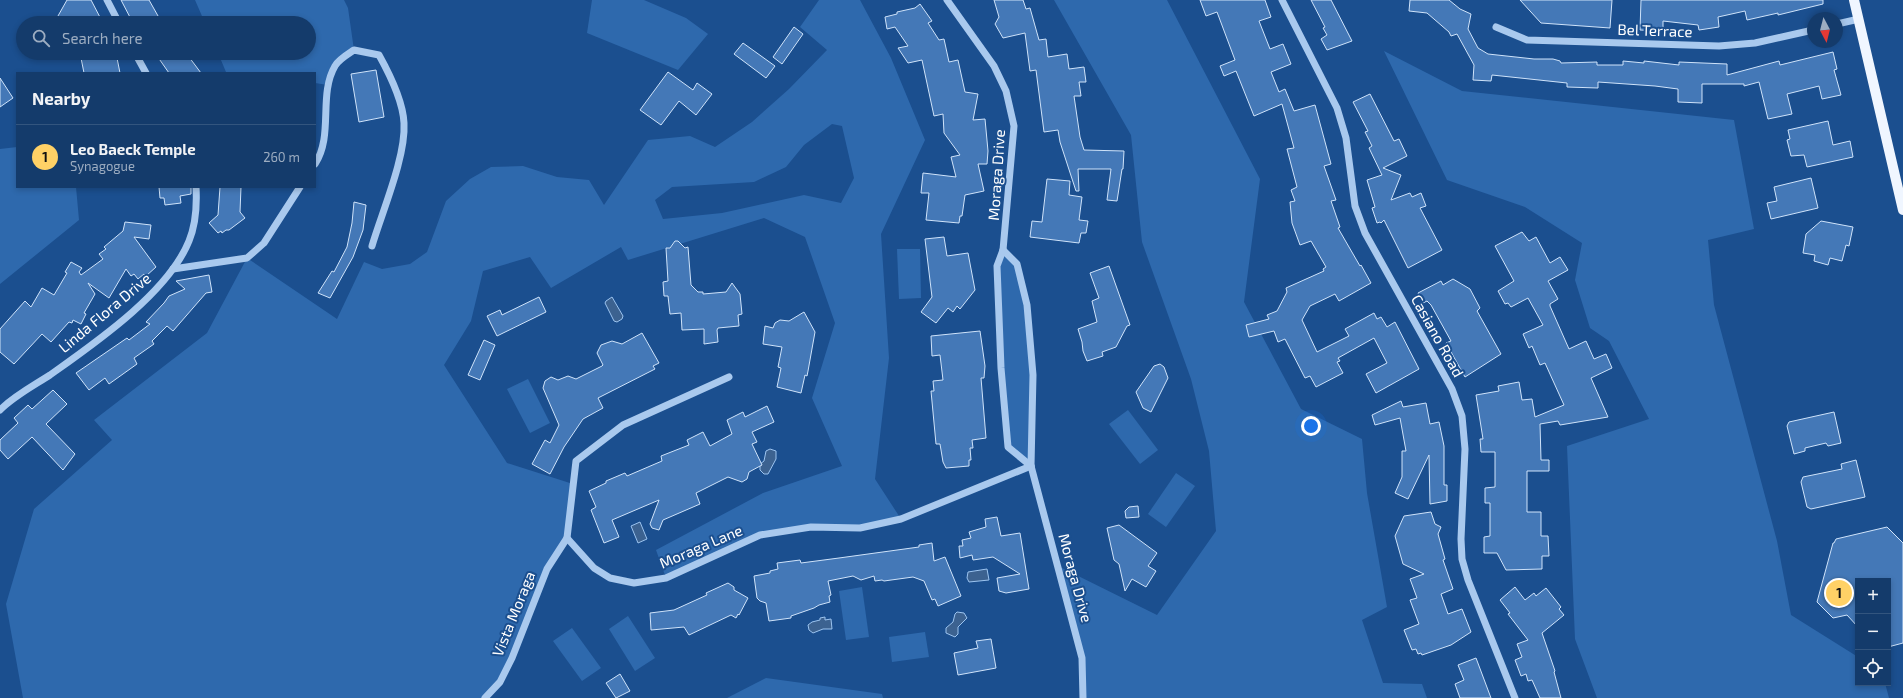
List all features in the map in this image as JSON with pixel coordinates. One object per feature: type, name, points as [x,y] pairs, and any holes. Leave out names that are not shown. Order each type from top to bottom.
[{"type":"main road","points":[[1854,0],[1903,210]]},
{"type":"street","points":[[107,0],[115,16]]},
{"type":"street","name":"Moraga Drive","points":[[948,0],[994,66],[1006,91],[1014,126],[1004,250],[997,266],[1002,368],[1008,447],[1031,466]]},
{"type":"street","name":"Casiano Road","points":[[1282,0],[1337,108],[1346,138],[1355,206],[1365,234],[1452,389],[1462,416],[1465,450],[1461,539],[1462,559],[1468,580],[1515,698]]},
{"type":"street","points":[[1843,23],[1859,19]]},
{"type":"street","name":"Bel Terrace","points":[[1496,27],[1527,40],[1690,46],[1754,43],[1807,31]]},
{"type":"street","points":[[316,162],[325,132],[328,85],[335,65],[354,50],[379,55],[392,78],[404,122],[402,150],[372,246]]},
{"type":"street","points":[[139,60],[145,72]]},
{"type":"street","name":"Linda Flora Drive","points":[[0,410],[86,349],[151,295],[173,269],[189,241],[196,215],[196,188]]},
{"type":"street","points":[[173,269],[247,258],[264,243],[299,188]]},
{"type":"street","name":"Moraga Drive","points":[[1004,250],[1017,264],[1027,305],[1034,375],[1031,466],[1082,658],[1083,698]]},
{"type":"street","points":[[567,538],[576,461],[623,425],[729,377]]},
{"type":"street","name":"Moraga Lane","points":[[567,538],[594,568],[610,578],[634,583],[666,578],[760,535],[811,527],[860,528],[901,519],[1031,466]]},
{"type":"street","name":"Vista Moraga","points":[[485,698],[500,682],[512,658],[547,569],[567,538]]},
{"type":"shaded area","points":[[195,0],[344,0],[348,8],[354,50],[335,65],[328,85],[316,83],[316,72],[226,72],[221,60],[316,60],[316,16],[202,16]]},
{"type":"shaded area","points":[[592,0],[644,0],[686,18],[708,34],[678,70],[587,33]]},
{"type":"shaded area","points":[[819,0],[860,0],[891,58],[925,140],[881,234],[889,358],[875,479],[901,519],[860,528],[811,527],[760,535],[666,578],[656,550],[763,493],[842,466],[812,398],[835,323],[805,237],[764,218],[628,260],[621,247],[551,288],[530,257],[483,271],[471,321],[444,365],[507,463],[573,484],[567,538],[547,569],[500,682],[485,698],[23,698],[6,604],[34,509],[112,440],[94,420],[207,333],[247,258],[337,319],[364,262],[382,269],[410,264],[427,252],[446,201],[470,179],[491,167],[523,166],[557,177],[589,180],[604,205],[648,140],[690,136],[715,147],[752,122],[789,89],[827,50],[800,27]],"holes":[[[832,124],[842,126],[854,178],[841,203],[804,195],[722,213],[663,219],[655,200],[672,187],[754,182],[786,167],[804,145]]]},
{"type":"shaded area","points":[[1054,0],[1167,0],[1260,179],[1244,302],[1301,409],[1362,439],[1367,493],[1387,607],[1362,620],[1383,683],[1422,684],[1427,698],[1080,698],[1082,658],[1058,566],[1157,615],[1216,531],[1209,451],[1191,379],[1142,242],[1131,135]]},
{"type":"shaded area","points":[[1384,51],[1462,91],[1734,120],[1754,229],[1708,240],[1714,305],[1777,541],[1791,615],[1855,655],[1855,686],[1886,686],[1889,698],[1597,698],[1575,639],[1567,446],[1649,419],[1609,341],[1590,328],[1575,280],[1582,243],[1525,207],[1447,180]]},
{"type":"shaded area","points":[[16,147],[16,188],[76,188],[79,220],[0,284],[0,149]]},
{"type":"shaded area","points":[[897,249],[920,249],[921,298],[899,299]]},
{"type":"shaded area","points":[[1003,250],[1017,264],[1027,305],[1033,375],[1031,466],[1008,447],[997,266]]},
{"type":"shaded area","points":[[612,297],[623,316],[622,319],[617,322],[614,321],[605,303]]},
{"type":"shaded area","points":[[528,379],[550,423],[530,433],[507,389]]},
{"type":"shaded area","points":[[1128,410],[1158,450],[1140,464],[1109,424]]},
{"type":"shaded area","points":[[770,449],[776,451],[776,459],[768,474],[764,474],[760,470],[760,464],[764,461],[766,451]]},
{"type":"shaded area","points":[[1176,473],[1195,486],[1166,527],[1148,514]]},
{"type":"shaded area","points":[[640,522],[647,539],[638,543],[631,526]]},
{"type":"shaded area","points":[[987,569],[989,580],[969,582],[967,578],[968,572]]},
{"type":"shaded area","points":[[862,587],[869,637],[846,640],[839,591]]},
{"type":"shaded area","points":[[957,612],[964,613],[967,618],[958,627],[958,634],[955,637],[946,633],[946,628],[953,622]]},
{"type":"shaded area","points":[[628,616],[655,658],[635,671],[609,629]]},
{"type":"shaded area","points":[[825,617],[825,620],[831,619],[832,629],[823,629],[813,633],[809,630],[808,625],[812,622],[820,620],[820,618]]},
{"type":"shaded area","points":[[572,628],[601,668],[582,681],[553,641]]},
{"type":"shaded area","points":[[925,632],[929,657],[892,662],[889,637]]},
{"type":"shaded area","points":[[766,678],[882,694],[883,698],[727,698]]},
{"type":"building","points":[[67,0],[91,0],[99,16],[58,16]]},
{"type":"building","points":[[121,0],[149,0],[158,16],[129,16]]},
{"type":"building","points":[[994,0],[1023,0],[1026,9],[1030,8],[1039,40],[1046,39],[1048,57],[1067,54],[1069,69],[1084,67],[1086,82],[1079,82],[1081,96],[1074,96],[1080,137],[1084,150],[1124,151],[1123,169],[1117,201],[1107,200],[1111,169],[1078,169],[1079,191],[1076,191],[1060,142],[1058,130],[1044,132],[1036,70],[1030,71],[1025,33],[1003,38],[995,24],[999,17]]},
{"type":"building","points":[[1200,0],[1265,0],[1271,17],[1259,21],[1270,49],[1283,44],[1291,64],[1271,72],[1279,92],[1285,89],[1294,111],[1315,105],[1331,164],[1324,166],[1336,200],[1331,201],[1340,227],[1338,228],[1371,283],[1339,301],[1335,294],[1310,306],[1302,320],[1317,352],[1349,336],[1345,329],[1374,313],[1377,319],[1381,317],[1387,327],[1395,322],[1419,369],[1376,393],[1366,374],[1387,363],[1374,338],[1338,358],[1340,361],[1337,362],[1343,373],[1316,387],[1310,376],[1305,378],[1285,339],[1278,342],[1274,331],[1249,337],[1246,325],[1269,319],[1267,315],[1277,311],[1287,292],[1286,288],[1324,271],[1323,269],[1326,267],[1311,241],[1300,245],[1292,223],[1290,202],[1295,201],[1291,190],[1297,187],[1287,149],[1294,148],[1282,104],[1254,116],[1236,71],[1224,76],[1220,66],[1235,60],[1217,12],[1206,16]]},
{"type":"building","points":[[1311,0],[1331,0],[1352,41],[1327,50],[1321,39],[1327,35],[1323,28],[1325,27]]},
{"type":"building","points":[[1410,0],[1449,0],[1460,9],[1471,14],[1468,29],[1478,48],[1488,54],[1534,59],[1553,59],[1560,61],[1561,63],[1597,62],[1597,65],[1623,65],[1623,61],[1644,63],[1644,61],[1679,65],[1679,62],[1727,64],[1727,75],[1779,61],[1780,65],[1833,52],[1837,69],[1834,70],[1841,95],[1822,99],[1819,86],[1787,94],[1792,114],[1768,119],[1759,82],[1744,86],[1744,84],[1702,84],[1702,103],[1678,102],[1678,89],[1655,86],[1598,82],[1598,88],[1567,87],[1567,83],[1492,75],[1491,81],[1473,80],[1474,65],[1457,34],[1451,36],[1449,32],[1427,13],[1409,11]]},
{"type":"building","points":[[1520,0],[1612,0],[1610,28],[1541,23]]},
{"type":"building","points":[[1641,0],[1823,0],[1823,4],[1778,15],[1778,13],[1747,20],[1745,11],[1718,17],[1719,27],[1699,30],[1698,25],[1663,21],[1663,31],[1640,30]]},
{"type":"building","points":[[920,4],[932,21],[928,23],[939,40],[944,39],[949,62],[958,60],[965,92],[978,94],[973,120],[985,119],[988,151],[987,164],[978,164],[984,191],[965,195],[962,216],[960,216],[959,223],[926,220],[929,193],[921,193],[923,173],[956,177],[951,157],[960,155],[944,133],[943,114],[934,116],[922,60],[908,63],[898,48],[908,46],[895,27],[887,29],[885,17],[897,14],[897,12],[915,8]]},
{"type":"building","points":[[794,27],[803,34],[782,64],[773,57]]},
{"type":"building","points":[[743,43],[775,66],[766,78],[734,54]]},
{"type":"building","points":[[81,60],[117,60],[120,72],[84,72]]},
{"type":"building","points":[[160,60],[191,60],[200,72],[168,72]]},
{"type":"building","points":[[376,70],[384,117],[359,122],[351,74]]},
{"type":"building","points":[[668,72],[693,90],[697,83],[712,94],[696,115],[679,101],[661,125],[640,110]]},
{"type":"building","points":[[0,78],[13,98],[0,107]]},
{"type":"building","points":[[1370,94],[1394,141],[1399,139],[1407,156],[1383,168],[1401,175],[1391,200],[1410,193],[1412,197],[1421,193],[1426,206],[1420,208],[1442,250],[1408,268],[1384,220],[1381,223],[1377,223],[1372,208],[1375,207],[1367,180],[1382,175],[1369,148],[1372,146],[1365,132],[1368,131],[1353,102]]},
{"type":"building","points":[[1828,121],[1833,145],[1850,141],[1853,157],[1807,167],[1804,155],[1791,156],[1787,140],[1790,139],[1788,130]]},
{"type":"building","points":[[1811,178],[1818,208],[1771,219],[1767,203],[1777,201],[1774,187]]},
{"type":"building","points":[[1047,179],[1070,181],[1069,195],[1082,197],[1079,220],[1088,221],[1086,233],[1081,233],[1079,243],[1030,237],[1032,221],[1042,222]]},
{"type":"building","points":[[159,188],[191,188],[191,194],[180,196],[181,203],[165,205],[164,198],[160,198]]},
{"type":"building","points":[[220,188],[241,188],[240,212],[245,218],[229,230],[218,233],[209,223],[218,215]]},
{"type":"building","points":[[354,202],[366,205],[363,230],[353,257],[330,298],[318,293],[332,271],[334,272],[347,247],[352,223]]},
{"type":"building","points":[[1821,221],[1853,227],[1849,246],[1846,245],[1842,261],[1830,258],[1828,265],[1814,261],[1815,255],[1803,253],[1806,234]]},
{"type":"building","points":[[125,222],[151,225],[149,239],[134,237],[156,267],[146,276],[144,274],[138,279],[134,274],[131,276],[126,269],[109,298],[88,283],[95,294],[84,313],[86,314],[81,324],[73,320],[72,323],[69,322],[51,342],[42,334],[14,364],[0,352],[0,329],[25,301],[31,307],[42,288],[54,295],[67,273],[65,272],[71,262],[82,268],[79,272],[81,275],[103,259],[99,254],[106,249],[104,247],[123,231]]},
{"type":"building","points":[[1522,232],[1529,241],[1536,237],[1550,263],[1560,257],[1568,270],[1548,281],[1558,299],[1550,304],[1550,306],[1569,349],[1586,341],[1594,359],[1606,354],[1612,368],[1591,378],[1608,417],[1560,425],[1558,421],[1540,424],[1541,460],[1549,460],[1549,471],[1527,471],[1527,512],[1541,512],[1541,536],[1548,536],[1549,556],[1542,556],[1542,569],[1506,570],[1497,553],[1484,553],[1484,537],[1490,536],[1490,503],[1485,503],[1485,488],[1495,487],[1495,452],[1481,452],[1480,439],[1483,439],[1476,395],[1499,391],[1498,386],[1519,382],[1522,400],[1532,399],[1535,417],[1564,405],[1545,363],[1540,365],[1532,346],[1529,348],[1523,334],[1543,325],[1528,298],[1511,307],[1508,303],[1505,304],[1498,291],[1514,281],[1495,246]]},
{"type":"building","points":[[944,237],[947,256],[968,253],[975,290],[960,309],[957,306],[953,312],[948,308],[936,323],[921,312],[932,297],[925,239]]},
{"type":"building","points":[[675,241],[678,241],[685,248],[688,247],[691,285],[698,292],[703,292],[703,294],[726,292],[732,283],[740,294],[742,314],[738,315],[739,326],[718,328],[718,342],[704,344],[704,329],[682,330],[681,313],[670,314],[668,296],[664,296],[663,282],[668,281],[666,248],[670,248]]},
{"type":"building","points":[[1109,266],[1130,325],[1127,326],[1116,347],[1102,352],[1103,356],[1087,361],[1078,329],[1097,322],[1092,301],[1099,298],[1090,273]]},
{"type":"building","points":[[209,275],[212,292],[206,293],[173,331],[167,326],[152,341],[154,344],[134,358],[137,364],[109,384],[105,378],[89,390],[76,373],[127,338],[129,340],[150,324],[146,322],[169,296],[185,289],[176,281]]},
{"type":"building","points":[[1453,279],[1470,289],[1480,308],[1477,311],[1501,354],[1465,377],[1446,343],[1451,341],[1431,305],[1427,301],[1423,303],[1418,293],[1441,281],[1443,285]]},
{"type":"building","points":[[539,297],[546,312],[497,336],[487,316],[500,310],[502,315]]},
{"type":"building","points":[[804,312],[815,332],[807,376],[805,375],[801,393],[777,387],[781,368],[778,367],[782,347],[763,344],[765,326],[773,328],[775,323],[780,320],[789,321]]},
{"type":"building","points":[[980,331],[985,366],[984,378],[981,378],[986,438],[972,440],[973,448],[970,448],[971,460],[969,460],[969,466],[946,468],[943,462],[940,444],[936,444],[931,391],[934,391],[933,381],[943,380],[940,355],[932,356],[931,336]]},
{"type":"building","points":[[642,333],[659,363],[653,366],[655,369],[598,398],[603,408],[583,419],[564,447],[550,474],[532,464],[545,440],[550,443],[559,425],[543,388],[545,381],[551,377],[558,380],[568,376],[576,379],[603,365],[597,353],[601,345],[612,341],[622,344]]},
{"type":"building","points":[[484,340],[495,345],[480,380],[468,375]]},
{"type":"building","points":[[1160,364],[1164,367],[1168,378],[1151,412],[1143,408],[1136,392],[1154,366]]},
{"type":"building","points":[[53,390],[67,404],[46,424],[75,454],[63,470],[32,437],[8,459],[0,450],[0,440],[18,423],[14,418],[28,405],[32,409]]},
{"type":"building","points":[[1401,401],[1403,407],[1426,403],[1430,424],[1439,422],[1444,446],[1444,485],[1447,485],[1447,501],[1430,504],[1429,455],[1408,499],[1395,493],[1402,477],[1402,451],[1406,451],[1400,418],[1375,425],[1372,415]]},
{"type":"building","points":[[767,406],[774,422],[752,432],[757,442],[752,444],[762,465],[749,472],[747,479],[742,482],[728,477],[696,493],[700,504],[663,520],[659,530],[652,528],[650,524],[659,500],[612,520],[619,537],[604,543],[591,510],[596,507],[589,491],[606,483],[606,481],[625,473],[627,476],[662,461],[661,456],[689,445],[687,440],[703,432],[710,446],[732,434],[727,420],[743,412],[745,417]]},
{"type":"building","points":[[1834,412],[1841,443],[1828,446],[1826,443],[1805,448],[1805,451],[1794,454],[1787,426],[1789,422]]},
{"type":"building","points":[[1856,460],[1865,497],[1811,509],[1807,507],[1801,482],[1803,477],[1842,469],[1841,464]]},
{"type":"building","points":[[1138,506],[1139,517],[1126,518],[1125,511],[1129,507]]},
{"type":"building","points":[[1431,512],[1435,524],[1441,527],[1438,534],[1445,559],[1443,560],[1453,589],[1441,594],[1448,614],[1462,609],[1471,632],[1451,645],[1422,655],[1421,653],[1418,654],[1416,649],[1412,650],[1404,630],[1419,624],[1410,600],[1417,598],[1410,579],[1424,574],[1403,564],[1395,536],[1404,516]]},
{"type":"building","points":[[997,517],[1001,536],[1020,533],[1029,589],[1006,593],[999,591],[997,578],[1020,574],[993,557],[973,560],[972,555],[960,558],[959,546],[963,546],[962,540],[971,538],[969,532],[986,527],[985,519]]},
{"type":"building","points":[[1119,525],[1157,553],[1148,566],[1156,571],[1146,587],[1132,579],[1125,591],[1119,564],[1114,560],[1107,528]]},
{"type":"building","points":[[1887,527],[1903,543],[1903,643],[1891,646],[1891,578],[1855,578],[1855,624],[1847,615],[1833,618],[1817,602],[1833,543],[1836,539]]},
{"type":"building","points":[[932,543],[934,561],[945,557],[961,596],[938,606],[935,599],[932,600],[924,581],[913,577],[875,581],[874,576],[861,580],[853,576],[828,581],[831,595],[829,596],[830,602],[791,616],[791,618],[769,621],[766,603],[757,598],[754,576],[770,573],[770,571],[778,569],[777,563],[800,560],[801,563],[919,547],[919,545]]},
{"type":"building","points":[[728,583],[734,587],[734,590],[748,598],[736,618],[731,615],[689,635],[684,627],[651,630],[650,613],[674,610],[707,595],[706,593]]},
{"type":"building","points":[[1515,587],[1525,600],[1534,593],[1536,596],[1546,588],[1561,607],[1559,609],[1564,615],[1542,633],[1555,671],[1561,698],[1540,698],[1532,680],[1528,681],[1526,674],[1521,676],[1515,660],[1522,657],[1517,644],[1528,640],[1508,614],[1510,613],[1500,600]]},
{"type":"building","points":[[991,639],[996,668],[958,675],[954,653],[978,648],[976,641]]},
{"type":"building","points":[[1476,658],[1491,698],[1460,698],[1455,684],[1464,680],[1458,665]]},
{"type":"building","points":[[620,674],[630,691],[616,698],[606,683]]},
{"type":"place","name":"Leo Baeck Temple","points":[[1839,593]]}]
